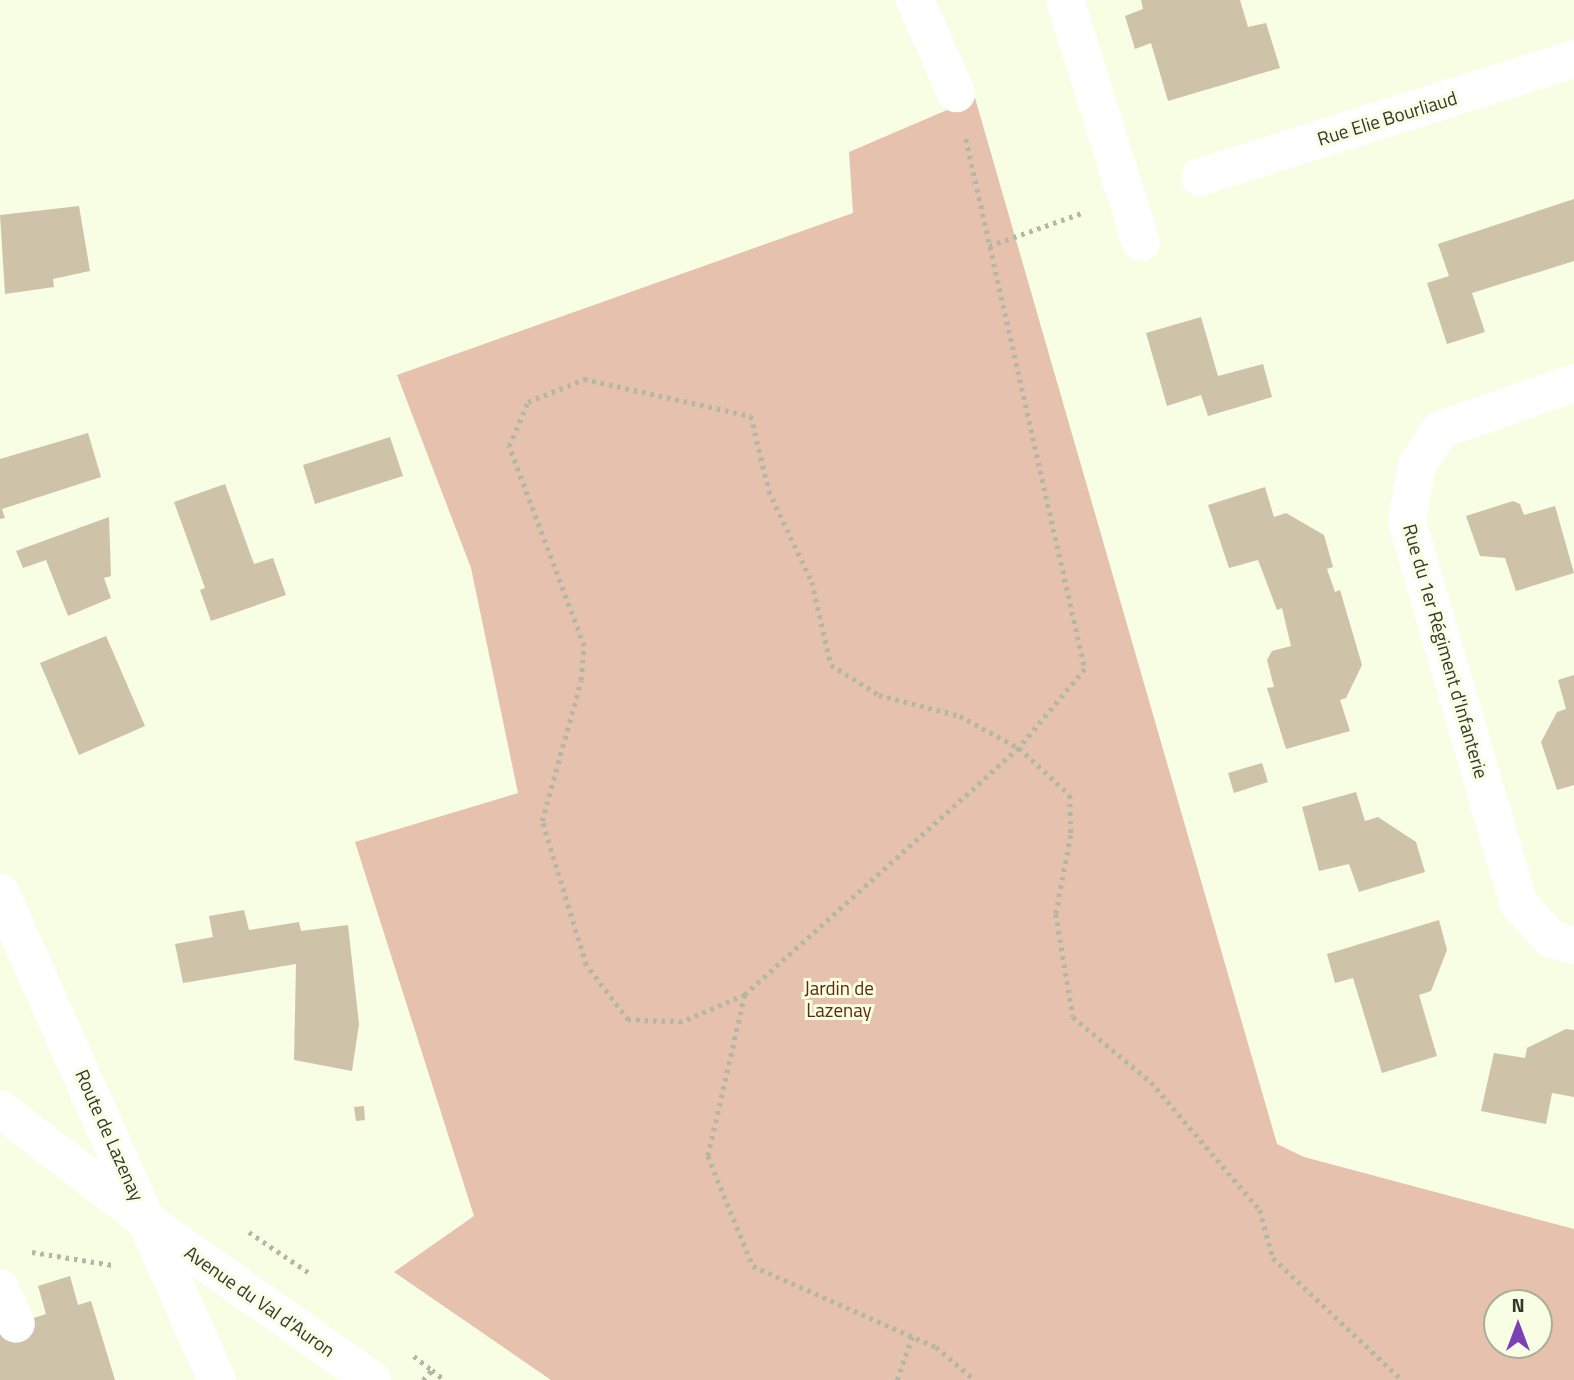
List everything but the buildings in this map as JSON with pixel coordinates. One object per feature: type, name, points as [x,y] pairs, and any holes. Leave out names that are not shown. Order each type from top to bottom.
[{"type":"street","points":[[915,0],[956,93]]},
{"type":"street","points":[[1065,0],[1141,242]]},
{"type":"street","name":"Rue Elie Bourliaud","points":[[1200,177],[1574,60]]},
{"type":"street","name":"Rue du 1er Régiment d'Infanterie","points":[[1574,383],[1440,430],[1417,465],[1407,522],[1519,904],[1551,939],[1574,945]]},
{"type":"street","name":"Route de Lazenay","points":[[0,891],[217,1380]]},
{"type":"street","name":"Avenue du Val d'Auron","points":[[0,1109],[148,1222],[372,1380]]},
{"type":"street","points":[[0,1288],[16,1324]]},
{"type":"path","points":[[956,93],[1085,669],[1018,748],[745,995],[682,1022],[628,1020],[586,965],[542,821],[581,680],[584,646],[509,446],[528,402],[584,379],[751,416],[769,491],[812,582],[831,665],[879,695],[960,716],[1018,748],[1070,795],[1071,835],[1056,914],[1073,1017],[1151,1082],[1259,1210],[1273,1258],[1402,1380]]},
{"type":"path","points":[[745,995],[708,1156],[753,1266],[936,1347],[975,1380]]},
{"type":"path","points":[[26,1252],[125,1268],[118,1259]]},
{"type":"path","points":[[897,1380],[912,1337]]},
{"type":"path","points":[[423,1380],[432,1370],[445,1380]]},
{"type":"green space","name":"Jardin de Lazenay","points":[[975,98],[1277,1144],[1304,1157],[1574,1229],[1574,1380],[551,1380],[394,1272],[474,1216],[355,842],[518,793],[471,568],[397,375],[853,213],[849,152]]}]
